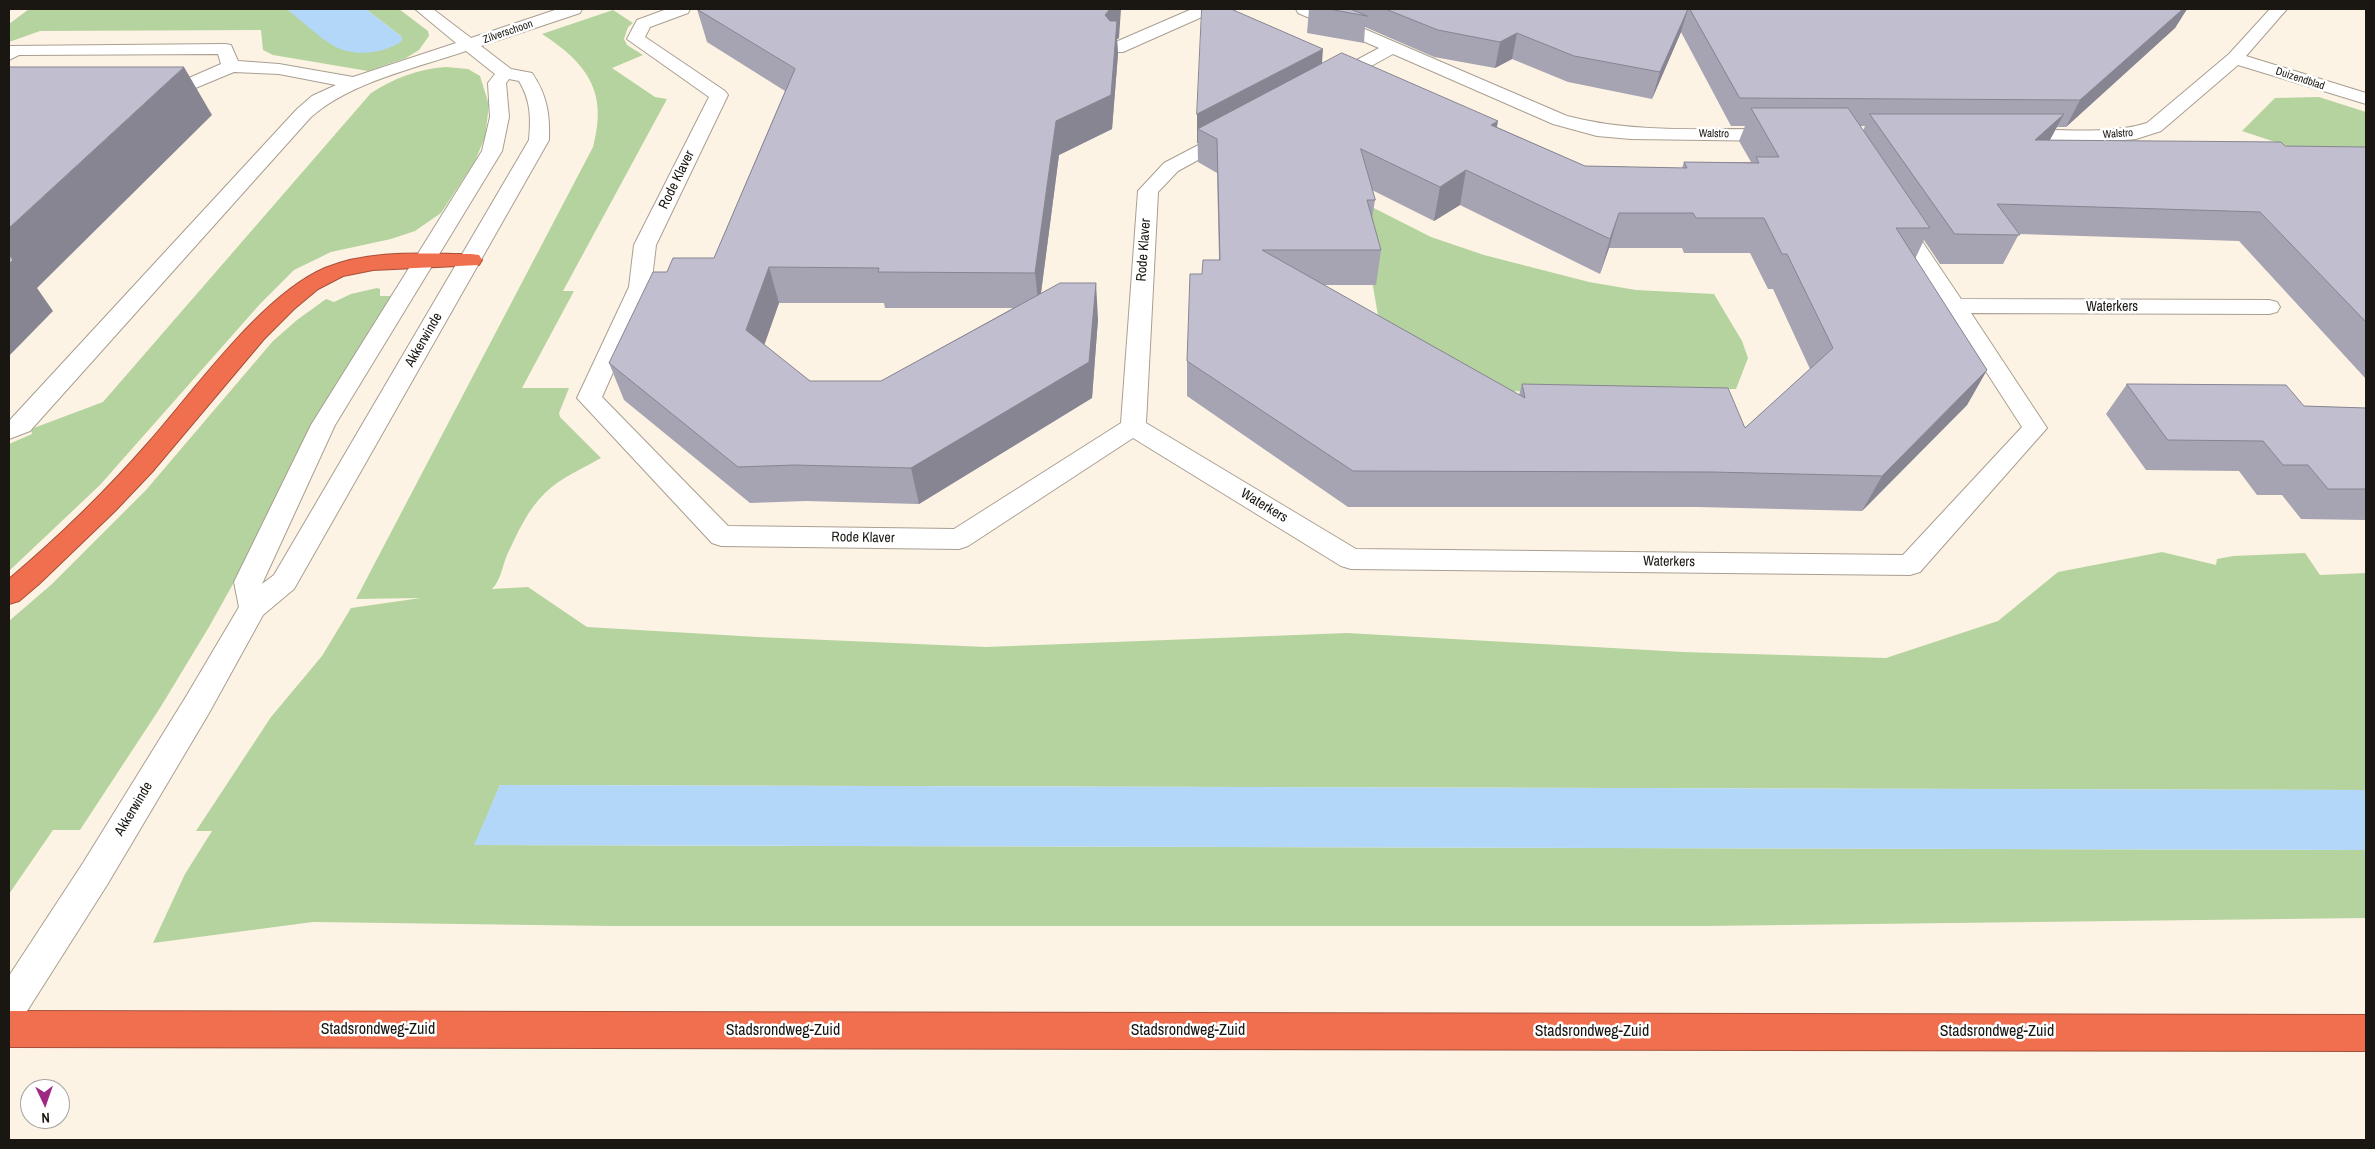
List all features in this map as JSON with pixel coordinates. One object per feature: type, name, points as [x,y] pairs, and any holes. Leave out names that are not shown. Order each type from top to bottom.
[{"type":"highway","points":[[9,594],[87,524],[158,448],[225,368],[286,304],[319,279],[347,269],[379,263],[471,260]]},
{"type":"highway","name":"Stadsrondweg-Zuid","points":[[9,1030],[2366,1033]]},
{"type":"street","name":"Akkerwinde","points":[[9,1007],[95,874],[198,704],[253,607],[284,582],[539,140],[541,115],[539,98],[526,76],[505,74],[423,9]]},
{"type":"street","name":"Zilverschoon","points":[[9,431],[21,425],[304,113],[319,100],[354,83],[574,9]]},
{"type":"street","name":"Rode Klaver","points":[[682,9],[643,24],[636,39],[719,95],[644,245],[640,286],[589,398],[721,536],[959,539],[1133,427],[1148,191],[1171,166],[1249,125]]},
{"type":"street","points":[[1117,48],[1205,9]]},
{"type":"street","name":"Walstro","points":[[1304,9],[1560,120],[1597,130],[1631,133],[1794,135]]},
{"type":"street","name":"Walstro","points":[[1996,135],[2136,134],[2154,127],[2235,58],[2279,9]]},
{"type":"street","points":[[1309,93],[1391,48]]},
{"type":"street","points":[[9,54],[15,50],[225,49],[231,66]]},
{"type":"street","name":"Duizendblad","points":[[2235,58],[2366,100]]},
{"type":"street","points":[[145,89],[175,89],[204,81],[231,66],[279,69],[354,83]]},
{"type":"street","points":[[253,607],[248,582],[303,464],[323,426],[492,151],[501,119],[502,102],[497,83],[505,74]]},
{"type":"street","name":"Waterkers","points":[[1133,427],[1351,559],[1910,565],[2035,428],[1887,204]]},
{"type":"street","name":"Waterkers","points":[[1954,306],[2269,307]]},
{"type":"green space","points":[[29,9],[287,9],[334,46],[402,37],[366,9],[399,9],[428,31],[429,36],[419,50],[406,58],[368,71],[273,55],[263,50],[261,30],[40,31],[9,42],[9,24]]},
{"type":"green space","points":[[613,10],[633,23],[628,27],[624,39],[627,45],[643,55],[612,68],[655,97],[667,99],[563,291],[574,291],[522,388],[569,388],[559,413],[560,417],[601,458],[557,483],[539,499],[519,530],[492,589],[528,587],[587,627],[758,637],[986,647],[1347,633],[1683,652],[1886,658],[1998,621],[2058,572],[2162,552],[2216,565],[2217,559],[2233,556],[2305,553],[2320,575],[2366,573],[2366,790],[500,785],[475,845],[2366,850],[2366,918],[1704,926],[610,926],[313,922],[153,943],[185,874],[212,831],[196,831],[271,717],[322,656],[351,608],[421,598],[356,599],[593,147],[598,110],[596,95],[590,81],[582,68],[571,57],[542,34]]},
{"type":"green space","points":[[446,67],[468,69],[480,76],[489,105],[485,137],[475,161],[441,213],[415,231],[391,239],[331,252],[294,270],[260,304],[100,485],[9,571],[9,444],[32,434],[31,429],[103,402],[371,93],[407,75]]},
{"type":"green space","points":[[2319,97],[2366,112],[2366,172],[2242,131],[2275,98]]},
{"type":"green space","points":[[1358,200],[1431,237],[1484,255],[1589,282],[1636,290],[1714,294],[1742,341],[1748,358],[1736,389],[1453,392],[1385,356]]},
{"type":"green space","points":[[380,289],[380,296],[393,296],[209,627],[160,708],[80,830],[53,830],[9,894],[9,621],[52,584],[146,490],[273,341],[297,320],[326,299],[334,302],[351,294]]},
{"type":"water","points":[[287,9],[366,9],[402,37],[402,41],[378,51],[368,53],[350,52],[334,46],[322,38]]},
{"type":"water","points":[[500,785],[2366,790],[2366,850],[474,845]]},
{"type":"building","points":[[697,9],[1111,9],[1105,15],[1110,21],[1117,21],[1111,95],[1056,121],[1035,273],[878,272],[879,268],[769,267],[746,330],[810,381],[881,381],[1060,283],[1096,283],[1089,362],[911,468],[794,465],[738,467],[609,363],[653,272],[667,272],[673,258],[714,258],[795,69]]},
{"type":"building","points":[[1202,9],[1231,9],[1323,49],[1197,114]]},
{"type":"building","points":[[1329,9],[1350,9],[1367,16]]},
{"type":"building","points":[[1386,9],[1688,9],[1660,72],[1574,56],[1517,33],[1500,42],[1438,30]]},
{"type":"building","points":[[1690,9],[2183,9],[2080,100],[1740,98]]},
{"type":"building","points":[[1342,53],[1498,121],[1491,125],[1585,166],[1687,168],[1684,162],[1759,163],[1756,157],[1779,157],[1751,108],[1848,108],[1930,228],[1896,228],[1987,370],[1882,476],[1712,472],[1353,471],[1187,361],[1190,274],[1202,274],[1203,260],[1220,260],[1217,139],[1198,129]],"holes":[[[1361,149],[1440,187],[1466,170],[1610,239],[1619,213],[1693,213],[1696,218],[1764,218],[1782,254],[1787,254],[1833,348],[1745,428],[1728,388],[1522,384],[1525,398],[1262,250],[1381,250],[1367,200],[1375,200]]]},
{"type":"building","points":[[9,67],[184,67],[9,228]]},
{"type":"building","points":[[1870,114],[2064,114],[2035,140],[2281,142],[2285,146],[2365,147],[2366,322],[2260,212],[1997,204],[2020,235],[1955,234]]},
{"type":"building","points":[[9,254],[13,260],[9,264]]},
{"type":"building","points":[[2127,384],[2286,385],[2304,406],[2366,408],[2366,489],[2328,489],[2308,465],[2283,465],[2263,441],[2168,440]]}]
